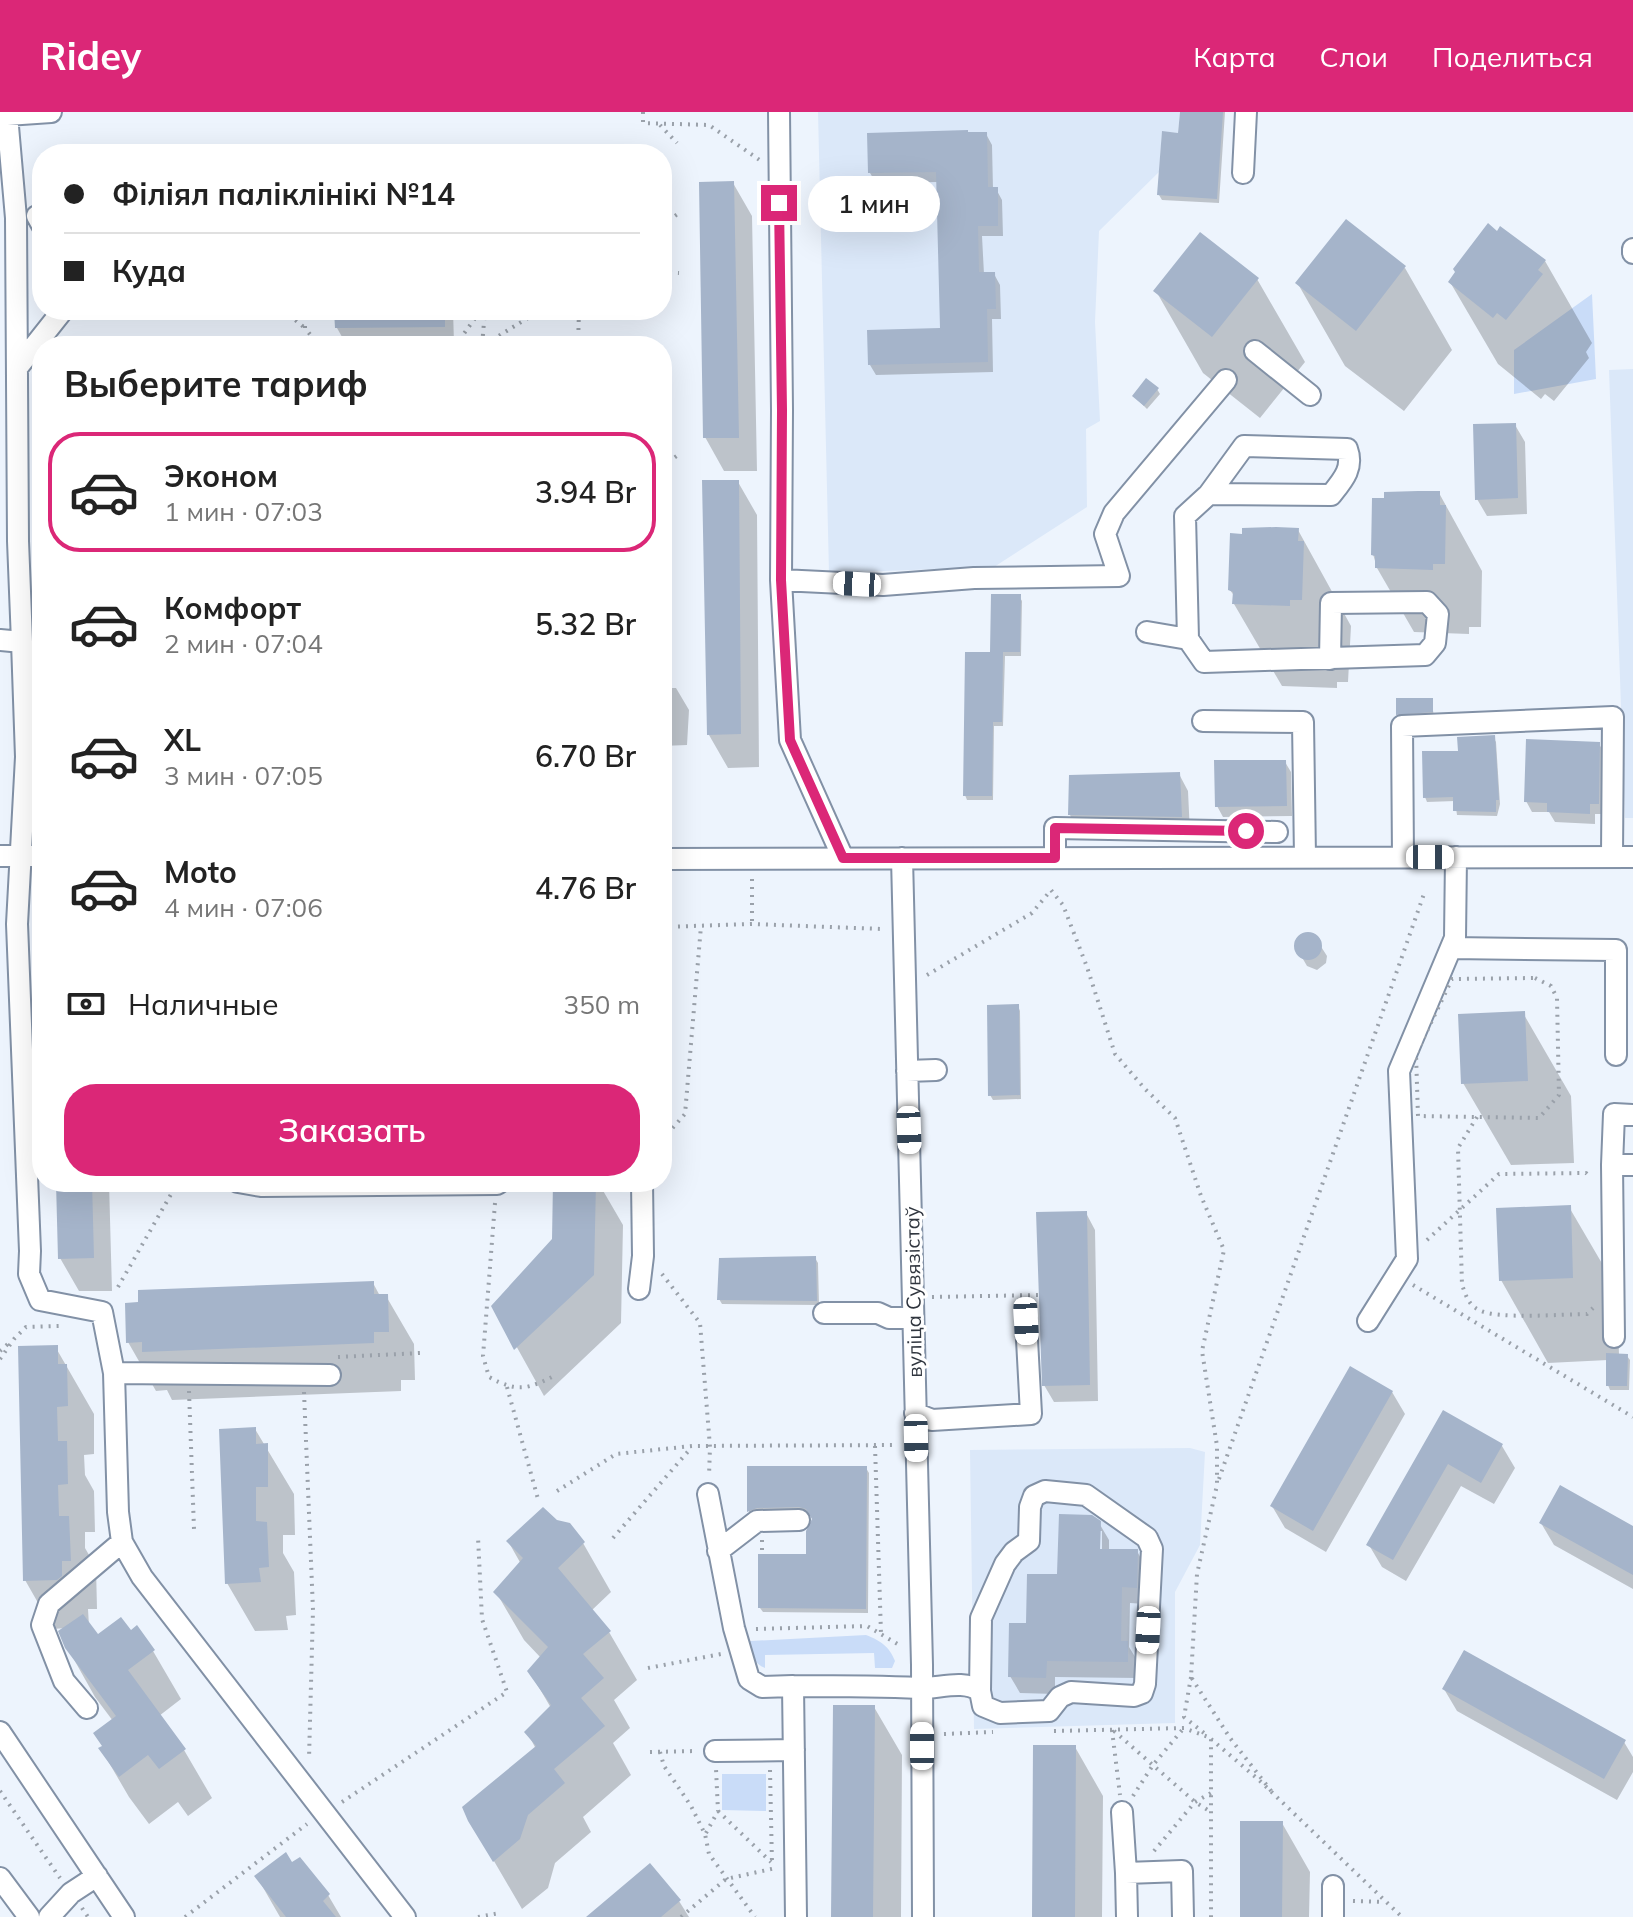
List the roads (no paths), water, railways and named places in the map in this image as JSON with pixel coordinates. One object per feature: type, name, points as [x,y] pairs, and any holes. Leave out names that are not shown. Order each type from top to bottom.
[{"type":"street","points":[[51,112],[4,115],[16,218],[18,541],[26,757],[9,856],[8,924],[29,1274],[40,1300],[102,1312],[114,1373],[118,1512],[122,1542],[142,1577],[405,1917]]},
{"type":"street","points":[[779,112],[781,580],[790,740],[843,858]]},
{"type":"street","points":[[1243,173],[1246,112]]},
{"type":"street","points":[[42,336],[55,320]]},
{"type":"street","points":[[17,368],[32,349]]},
{"type":"street","points":[[1255,351],[1310,395]]},
{"type":"street","points":[[781,580],[883,585],[974,578],[1119,576],[1105,534],[1114,513],[1226,380]]},
{"type":"street","points":[[1209,494],[1331,495],[1344,479],[1351,461],[1347,449],[1244,446],[1209,494],[1185,516],[1188,639],[1204,662],[1330,659],[1425,655],[1435,643],[1438,614],[1427,602],[1331,603],[1330,659]]},
{"type":"street","points":[[1147,632],[1188,639]]},
{"type":"street","points":[[0,640],[22,642]]},
{"type":"street","points":[[1403,857],[1402,726],[1613,717],[1612,857]]},
{"type":"street","points":[[1203,721],[1303,722],[1305,857]]},
{"type":"street","points":[[1055,858],[1055,828],[1277,832]]},
{"type":"street","points":[[9,856],[32,856]]},
{"type":"street","points":[[1368,1321],[1402,1267],[1399,1071],[1455,938],[1456,857]]},
{"type":"street","points":[[672,859],[1633,857]]},
{"type":"street","name":"вуліца Сувязістаў","points":[[902,858],[922,1689],[923,1917]]},
{"type":"street","points":[[1451,948],[1616,950],[1616,1055]]},
{"type":"street","points":[[907,1071],[936,1070]]},
{"type":"street","points":[[1614,1337],[1623,1165],[1614,1114],[1633,1115]]},
{"type":"street","points":[[639,1289],[643,1256],[642,1192]]},
{"type":"street","points":[[824,1313],[878,1313],[889,1318],[913,1318]]},
{"type":"street","points":[[915,1413],[932,1420],[1031,1414],[1026,1321]]},
{"type":"street","points":[[114,1373],[330,1375]]},
{"type":"street","points":[[708,1494],[739,1650],[749,1679],[762,1687],[922,1689],[973,1686],[980,1691],[983,1706],[1000,1713],[1049,1711],[1060,1697],[1071,1692],[1134,1696],[1142,1693],[1152,1549],[1147,1538],[1086,1495],[1045,1491],[1034,1496],[1030,1507],[1029,1541],[1014,1552],[1005,1564],[981,1618],[980,1691]]},
{"type":"street","points":[[718,1551],[757,1521],[799,1520]]},
{"type":"street","points":[[87,1708],[64,1681],[42,1625],[49,1604],[122,1542]]},
{"type":"street","points":[[793,1686],[785,1750],[781,1866],[796,1917]]},
{"type":"street","points":[[0,1732],[124,1917]]},
{"type":"street","points":[[715,1751],[785,1750]]},
{"type":"street","points":[[1122,1812],[1131,1873],[1127,1917]]},
{"type":"street","points":[[1131,1873],[1182,1871],[1183,1917]]},
{"type":"street","points":[[49,1917],[71,1893],[97,1876]]},
{"type":"street","points":[[0,1878],[29,1917]]}]
